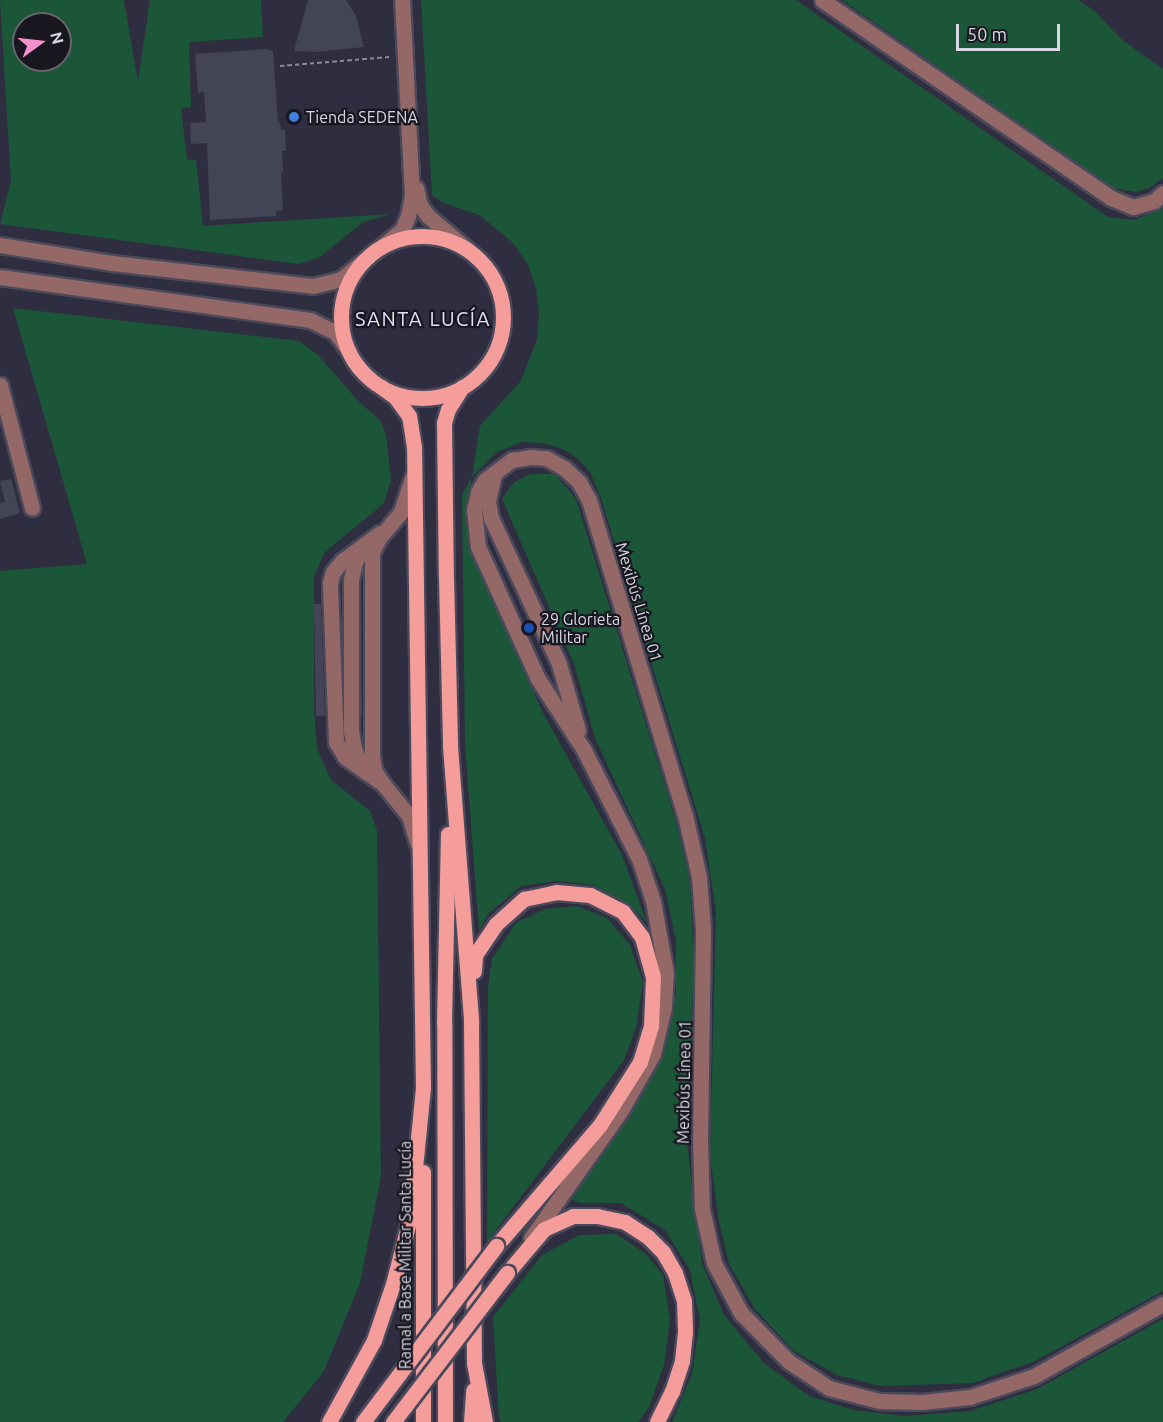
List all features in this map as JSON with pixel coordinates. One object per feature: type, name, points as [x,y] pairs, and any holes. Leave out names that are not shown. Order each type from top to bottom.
[{"type":"main road","points":[[329,1422],[374,1340],[393,1284],[410,1218],[423,1088],[412,428],[408,416],[396,397],[362,371],[349,351],[342,328],[342,304],[349,281],[363,261],[382,246],[405,237],[430,236],[468,250],[494,281],[502,307],[500,334],[490,359],[482,370],[462,387],[448,409],[443,440],[450,746],[444,1023],[445,1422]]},
{"type":"main road","points":[[381,387],[406,396],[420,398],[448,393],[462,387]]},
{"type":"main road","points":[[450,746],[471,1022],[474,1363],[471,1422]]},
{"type":"main road","points":[[363,1422],[496,1246],[600,1125],[640,1062],[651,1026],[653,977],[642,937],[622,912],[590,895],[556,892],[524,900],[495,924],[475,955],[471,1022]]},
{"type":"main road","name":"Ramal a Base Militar Santa Lucía","points":[[423,1088],[423,1422]]},
{"type":"main road","points":[[393,1422],[507,1273],[544,1229],[573,1216],[597,1216],[625,1222],[648,1237],[663,1252],[675,1273],[684,1301],[685,1332],[682,1361],[672,1391],[657,1422]]},
{"type":"main road","points":[[474,1363],[485,1422]]},
{"type":"street","points":[[402,0],[413,173],[420,205],[428,216],[468,250]]},
{"type":"street","points":[[822,0],[1111,198],[1133,207],[1154,201],[1163,193]]},
{"type":"street","points":[[382,246],[402,230],[408,216],[413,173]]},
{"type":"street","points":[[0,245],[112,263],[314,286],[341,279],[363,261]]},
{"type":"street","points":[[0,277],[310,320],[335,332],[349,351]]},
{"type":"street","points":[[0,385],[32,508]]},
{"type":"street","name":"Mexibús Línea 01","points":[[507,1273],[620,1112],[653,1054],[664,1007],[666,973],[653,901],[639,860],[584,750],[538,679],[478,547],[474,510],[478,492],[495,470],[512,460],[546,458],[564,468],[579,482],[589,500],[685,815],[699,877],[703,929],[700,1139],[702,1209],[714,1263],[741,1313],[788,1361],[829,1388],[879,1401],[922,1402],[970,1397],[1034,1376],[1163,1304]]},
{"type":"street","points":[[414,469],[409,492],[401,512],[379,538],[372,552],[372,755],[374,770],[409,816],[415,834],[420,864]]},
{"type":"street","name":"Mexibús Línea 01","points":[[495,470],[488,501],[492,518],[559,664],[584,750]]},
{"type":"street","points":[[383,784],[345,757],[335,734],[330,583],[333,572],[342,561],[390,526]]},
{"type":"street","points":[[363,770],[354,748],[351,731],[351,591],[355,562],[365,544]]},
{"type":"street","name":"Mexibús Línea 01","points":[[651,1026],[660,977],[660,934]]},
{"type":"path","points":[[280,66],[405,55]]},
{"type":"green space","points":[[0,0],[124,0],[138,82],[150,0],[261,0],[263,37],[189,42],[191,107],[181,109],[187,159],[196,160],[203,226],[391,214],[363,222],[320,257],[299,264],[0,224],[11,181]]},
{"type":"green space","points":[[421,0],[796,0],[1108,217],[1134,220],[1163,208],[1163,1291],[1035,1361],[973,1383],[880,1386],[837,1375],[794,1351],[755,1309],[729,1264],[719,1221],[710,1156],[716,912],[705,838],[600,495],[590,472],[577,458],[561,448],[541,443],[522,442],[497,452],[472,477],[480,426],[521,381],[537,339],[539,314],[536,288],[528,265],[514,244],[481,216],[442,202],[432,195]]},
{"type":"green space","points":[[842,0],[1078,0],[1095,11],[1121,39],[1163,69],[1163,178],[1150,188],[1135,192],[1113,188]]},
{"type":"green space","points":[[13,308],[299,341],[318,355],[358,401],[380,420],[386,434],[391,480],[384,503],[325,552],[314,576],[314,710],[317,749],[331,780],[370,811],[377,831],[381,1176],[360,1283],[324,1371],[283,1422],[0,1422],[0,571],[87,564]]},
{"type":"green space","points":[[531,474],[555,474],[576,499],[676,821],[690,881],[694,962],[687,1143],[702,1263],[724,1315],[764,1363],[809,1396],[854,1410],[904,1416],[970,1411],[1037,1389],[1163,1319],[1163,1422],[672,1422],[692,1374],[700,1320],[690,1270],[665,1230],[621,1203],[580,1203],[567,1198],[660,1054],[676,993],[676,941],[665,889],[595,738],[574,664],[502,499],[514,482]]},
{"type":"green space","points":[[472,477],[468,499],[471,546],[480,572],[543,713],[622,855],[647,923],[630,905],[594,885],[557,881],[521,886],[488,914],[479,931],[465,744],[462,495]]},
{"type":"green space","points":[[577,906],[607,918],[630,945],[643,982],[636,1028],[624,1060],[487,1242],[488,987],[492,959],[516,923],[545,909]]},
{"type":"green space","points":[[616,1234],[645,1253],[663,1275],[670,1320],[664,1365],[649,1407],[638,1422],[501,1422],[493,1317],[542,1255],[579,1235]]},
{"type":"building","points":[[308,0],[346,0],[356,16],[364,47],[315,52],[294,51]]},
{"type":"building","points":[[266,49],[273,51],[278,122],[281,130],[285,130],[286,151],[282,151],[283,172],[281,172],[283,210],[276,211],[276,216],[210,220],[207,143],[191,144],[190,123],[206,122],[204,92],[198,93],[195,54]]},
{"type":"building","points":[[11,479],[20,513],[0,519],[0,503],[5,502],[0,481]]},
{"type":"building","points":[[362,603],[362,715],[361,715]]},
{"type":"building","points":[[314,604],[321,604],[325,716],[316,716]]},
{"type":"place","name":"Tienda SEDENA","points":[[294,117]]},
{"type":"place","name":"29 Glorieta Militar","points":[[529,628]]},
{"type":"district","name":"SANTA LUCÍA","points":[[423,318]]}]
